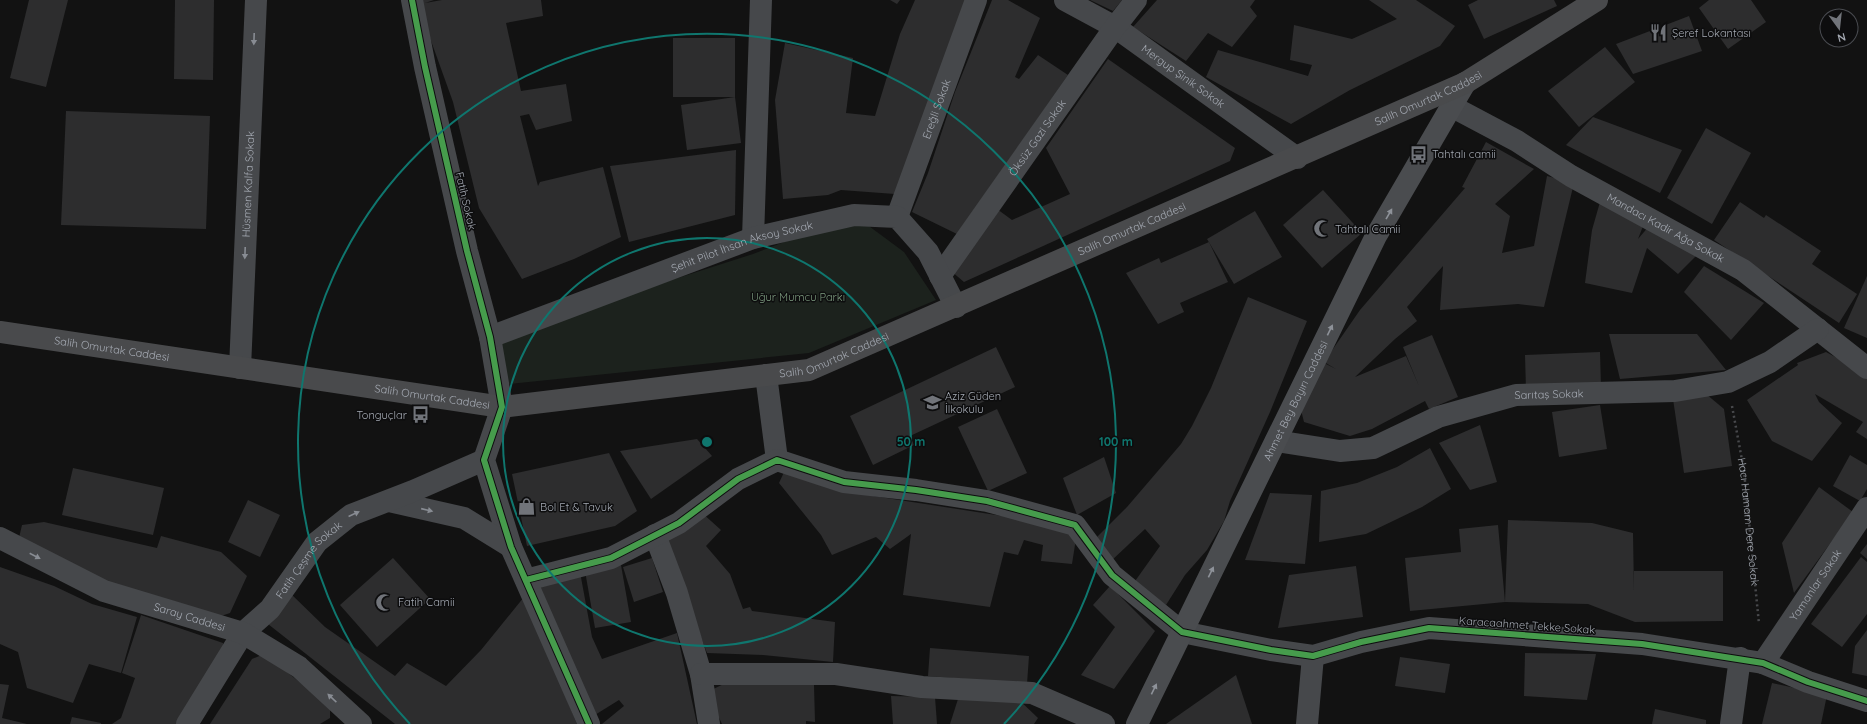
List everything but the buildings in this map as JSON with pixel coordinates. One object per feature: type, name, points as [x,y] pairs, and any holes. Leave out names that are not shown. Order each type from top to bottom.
[{"type":"main road","name":"Salih Omurtak Caddesi","points":[[0,332],[502,407],[809,370],[1297,158],[1465,83],[1598,0]]},
{"type":"main road","name":"Ahmet Bey Bayırı Caddesi","points":[[1137,724],[1376,236],[1465,83]]},
{"type":"street","name":"Hüsmen Kalfa Sokak","points":[[240,368],[256,0]]},
{"type":"street","name":"Fatih Sokak","points":[[412,0],[425,67],[465,243],[490,338],[502,407]]},
{"type":"street","points":[[753,238],[761,0]]},
{"type":"street","name":"Ereğli Sokak","points":[[897,217],[976,0]]},
{"type":"street","name":"Mergup Şinik Sokak","points":[[1065,0],[1115,27],[1297,158]]},
{"type":"street","name":"Öksüz Gazi Sokak","points":[[940,276],[1115,27],[1136,0]]},
{"type":"street","name":"Mandacı Kadir Ağa Sokak","points":[[1452,106],[1517,141],[1571,176],[1743,270],[1867,368]]},
{"type":"street","name":"Şehit Pilot İhsan Aksoy Sokak","points":[[490,338],[753,238],[854,215],[897,217]]},
{"type":"street","points":[[897,217],[928,252],[956,307]]},
{"type":"street","name":"Sarıtaş Sokak","points":[[1276,441],[1340,450],[1373,448],[1438,417],[1516,395],[1675,391],[1728,382],[1770,362],[1818,330]]},
{"type":"street","points":[[766,375],[777,460]]},
{"type":"street","points":[[502,407],[484,460],[511,547],[589,724]]},
{"type":"street","name":"Fatih Çeşme Sokak","points":[[187,724],[243,633],[270,609],[317,542],[350,515],[389,501],[484,460]]},
{"type":"street","points":[[526,580],[611,558],[679,523],[738,479],[777,460],[844,482],[916,490],[987,501],[1076,525],[1112,574],[1182,632]]},
{"type":"street","points":[[389,501],[464,518],[511,547]]},
{"type":"street","name":"Yamanlar Sokak","points":[[1763,663],[1867,508]]},
{"type":"street","points":[[655,536],[677,593],[701,674],[709,724]]},
{"type":"street","name":"Saray Caddesi","points":[[0,538],[104,591],[243,633],[299,667],[353,722]]},
{"type":"street","name":"Karacaahmet Tekke Sokak","points":[[1182,632],[1271,650],[1313,656],[1361,642],[1429,628],[1642,644],[1740,658],[1763,663],[1808,682],[1867,701]]},
{"type":"street","points":[[1307,724],[1313,656]]},
{"type":"street","points":[[1731,724],[1740,658]]},
{"type":"street","points":[[701,674],[836,674],[922,687],[1032,693],[1104,724]]},
{"type":"green space","name":"Uğur Mumcu Parkı","points":[[854,215],[904,252],[936,300],[809,353],[509,384],[490,338],[753,254]]},
{"type":"cycle path","points":[[412,0],[425,67],[467,251],[490,337],[502,407],[484,460],[511,547],[589,724]]},
{"type":"cycle path","points":[[526,580],[611,558],[679,523],[738,479],[777,460],[844,482],[916,490],[987,501],[1075,525],[1112,575],[1182,632],[1271,650],[1313,656],[1361,642],[1429,628],[1642,644],[1763,663],[1808,682],[1867,701]]},
{"type":"place","name":"Şeref Lokantası","points":[[1659,33]]},
{"type":"place","name":"Tahtalı camii","points":[[1419,154]]},
{"type":"place","name":"Tahtalı Camii","points":[[1322,229]]},
{"type":"place","name":"Aziz Güden İlkokulu","points":[[932,402]]},
{"type":"place","name":"Tonguçlar","points":[[420,415]]},
{"type":"place","name":"Bol Et & Tavuk","points":[[527,507]]},
{"type":"place","name":"Fatih Camii","points":[[385,602]]}]
